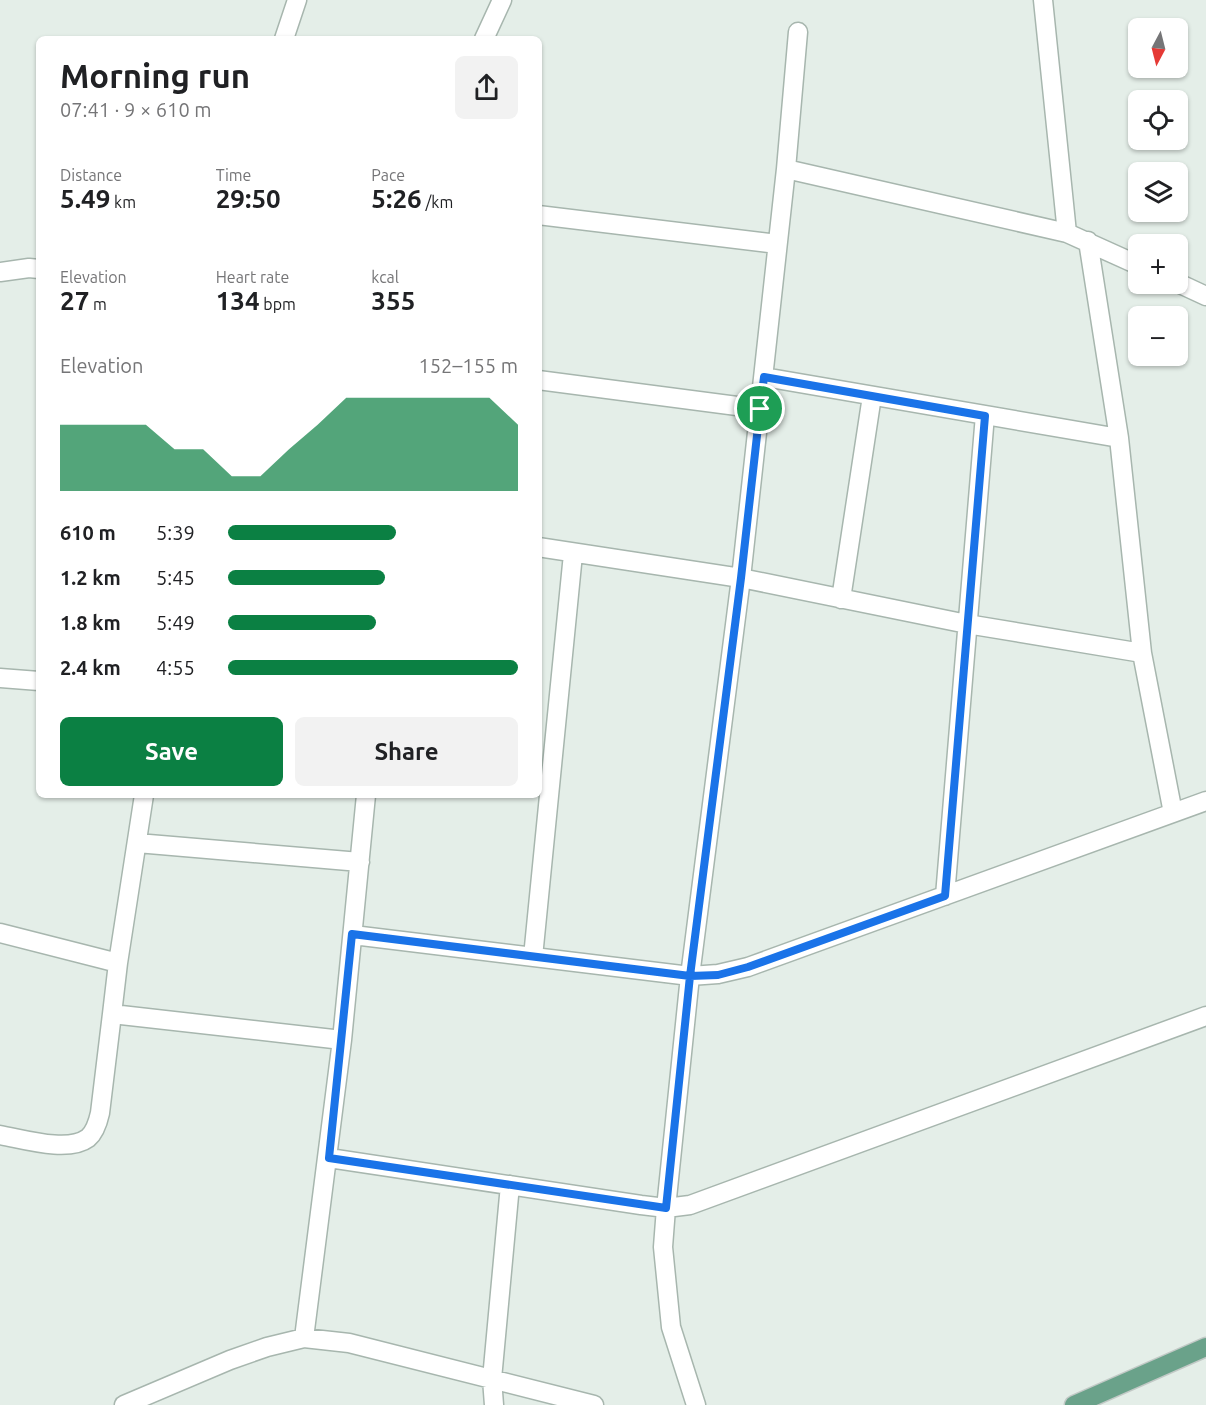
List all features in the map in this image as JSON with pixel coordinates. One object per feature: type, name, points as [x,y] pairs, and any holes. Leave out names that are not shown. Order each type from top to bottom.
[{"type":"main road","points":[[1074,1405],[1206,1347]]},
{"type":"street","points":[[285,36],[297,0]]},
{"type":"street","points":[[484,36],[502,0]]},
{"type":"street","points":[[1043,0],[1067,233]]},
{"type":"street","points":[[696,1405],[671,1327],[663,1246],[690,976],[741,578],[764,377],[798,32]]},
{"type":"street","points":[[786,169],[1067,233],[1128,260]]},
{"type":"street","points":[[542,215],[777,244]]},
{"type":"street","points":[[1088,241],[1119,438],[1142,653],[1173,813]]},
{"type":"street","points":[[0,272],[36,268]]},
{"type":"street","points":[[1188,288],[1206,296]]},
{"type":"street","points":[[764,377],[1119,438]]},
{"type":"street","points":[[542,381],[760,409]]},
{"type":"street","points":[[841,599],[872,396]]},
{"type":"street","points":[[945,896],[985,416]]},
{"type":"street","points":[[542,548],[741,578],[967,624],[1142,653]]},
{"type":"street","points":[[533,957],[573,554]]},
{"type":"street","points":[[0,678],[36,681]]},
{"type":"street","points":[[0,1135],[55,1145],[87,1139],[95,1129],[100,1113],[118,963],[144,798]]},
{"type":"street","points":[[304,1338],[329,1158],[366,798]]},
{"type":"street","points":[[352,934],[690,976],[718,975],[748,967],[1206,801]]},
{"type":"street","points":[[137,843],[360,862]]},
{"type":"street","points":[[0,933],[118,963]]},
{"type":"street","points":[[112,1014],[342,1040]]},
{"type":"street","points":[[329,1158],[666,1208],[690,1205],[1206,1016]]},
{"type":"street","points":[[494,1405],[492,1378],[510,1185]]},
{"type":"street","points":[[124,1405],[230,1360],[267,1347],[304,1338],[349,1343],[594,1405]]},
{"type":"route","points":[[760,409],[741,578],[690,976],[352,934],[329,1158],[666,1208],[690,976],[718,975],[748,967],[945,896],[985,416],[764,377],[760,409]]}]
